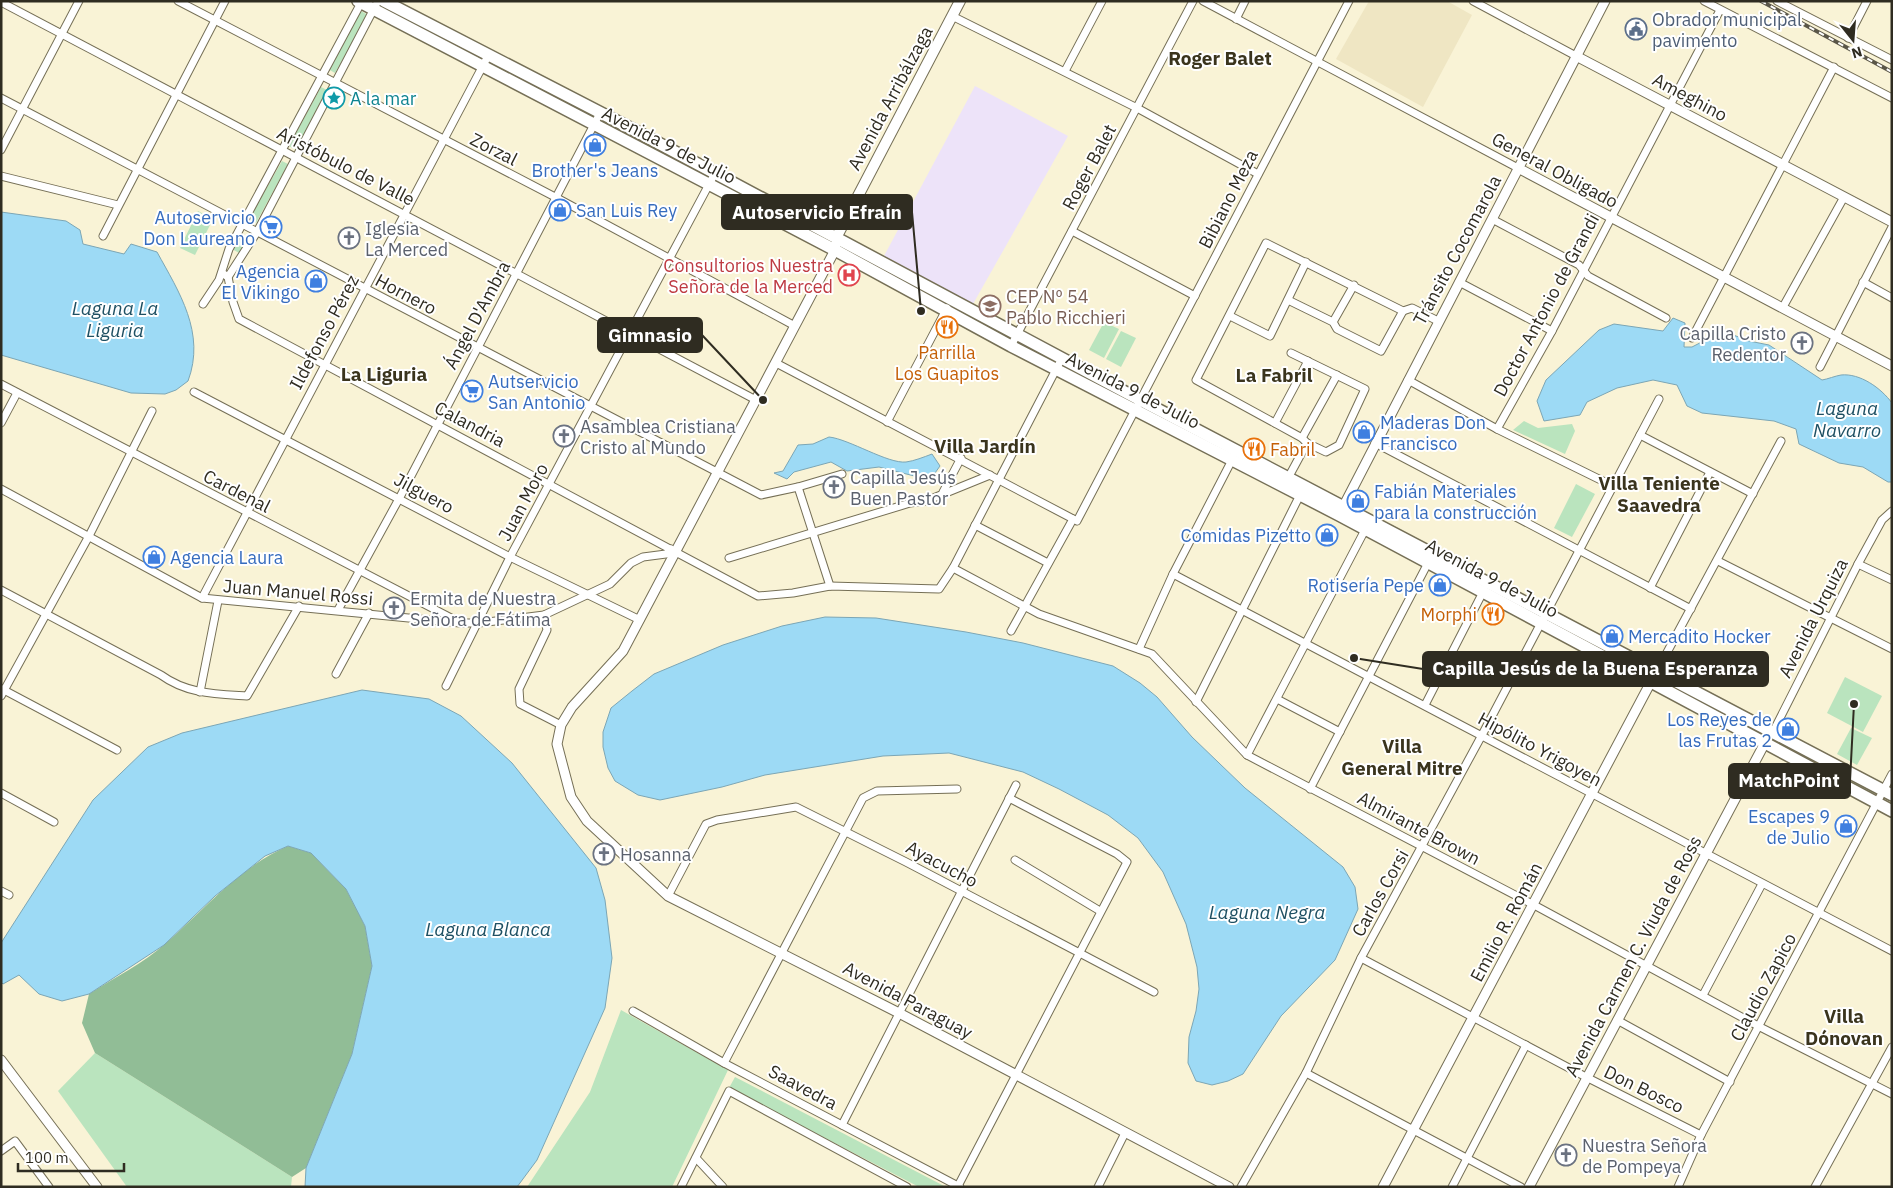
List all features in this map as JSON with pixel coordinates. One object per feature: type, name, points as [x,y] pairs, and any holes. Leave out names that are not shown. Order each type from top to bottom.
[{"type":"main road","name":"Avenida 9 de Julio","points":[[384,1],[594,126],[836,238],[949,304],[1011,346],[1057,370],[1137,405],[1368,525],[1543,619],[1654,676],[1773,732],[1887,793]]},
{"type":"main road","name":"Avenida Arribálzaga","points":[[836,238],[960,1]]},
{"type":"main road","name":"Avenida 9 de Julio","points":[[361,2],[376,5],[485,60],[600,113],[711,180],[835,250],[949,304],[1018,333],[1137,405]]},
{"type":"main road","name":"Avenida 9 de Julio","points":[[1654,676],[1765,741],[1892,810]]},
{"type":"street","points":[[1,150],[79,1]]},
{"type":"street","name":"Zorzal","points":[[178,1],[557,198],[795,326]]},
{"type":"street","points":[[103,236],[225,1]]},
{"type":"street","points":[[1065,71],[1102,1]]},
{"type":"street","name":"Roger Balet","points":[[1011,346],[1192,1]]},
{"type":"street","name":"General Obligado","points":[[1203,1],[1892,366]]},
{"type":"street","points":[[1236,19],[1245,1]]},
{"type":"street","name":"Bibiano Meza","points":[[1011,631],[1048,563],[1075,520],[1137,405],[1349,1]]},
{"type":"street","name":"Ameghino","points":[[1473,1],[1892,222]]},
{"type":"street","name":"Tránsito Cocomarola","points":[[1341,511],[1605,1]]},
{"type":"street","points":[[1704,1],[1892,98]]},
{"type":"street","points":[[1777,1],[1892,60]]},
{"type":"street","points":[[1848,38],[1867,1]]},
{"type":"street","name":"Aristóbulo de Valle","points":[[1,2],[177,93],[294,158],[404,213],[631,332],[756,400]]},
{"type":"street","points":[[225,275],[229,249],[283,152],[361,2]]},
{"type":"street","points":[[203,304],[257,232],[294,158],[376,5]]},
{"type":"street","name":"Doctor Antonio de Grandi","points":[[1497,429],[1584,271],[1720,10]]},
{"type":"street","points":[[952,16],[1137,108],[1258,174]]},
{"type":"street","name":"Ildefonso Pérez","points":[[202,598],[284,438],[485,60]]},
{"type":"street","points":[[1692,338],[1834,67]]},
{"type":"street","name":"Hornero","points":[[1,98],[717,474],[761,495],[798,488],[842,474]]},
{"type":"street","name":"Ángel D'Ambra","points":[[338,610],[400,497],[436,423],[557,198],[600,113]]},
{"type":"street","points":[[1,176],[118,205]]},
{"type":"street","name":"Juan Moro","points":[[446,686],[479,623],[510,557],[711,180]]},
{"type":"street","points":[[1783,307],[1844,197]]},
{"type":"street","points":[[1492,219],[1578,265],[1588,276],[1666,318]]},
{"type":"street","points":[[1820,367],[1892,227]]},
{"type":"street","points":[[1072,231],[1195,296]]},
{"type":"street","points":[[544,615],[546,630],[518,689],[520,704],[561,725],[572,707],[623,651],[674,551],[717,474],[835,250],[836,238]]},
{"type":"street","points":[[1291,352],[1365,389],[1339,445],[1326,452],[1196,380],[1266,243],[1354,285],[1403,311]]},
{"type":"street","points":[[1230,316],[1270,336],[1306,262]]},
{"type":"street","name":"Calandria","points":[[225,275],[239,319],[674,551]]},
{"type":"street","points":[[1459,282],[1552,331]]},
{"type":"street","points":[[1863,282],[1892,298]]},
{"type":"street","points":[[1333,322],[1354,285]]},
{"type":"street","points":[[1288,300],[1333,322],[1337,329],[1381,351],[1403,311],[1412,308],[1438,321]]},
{"type":"street","points":[[887,422],[949,304]]},
{"type":"street","points":[[674,551],[758,596],[793,593],[830,586],[939,589],[953,568],[1062,358]]},
{"type":"street","points":[[1275,423],[1308,361]]},
{"type":"street","points":[[776,363],[887,422],[961,458],[1075,520]]},
{"type":"street","points":[[1286,482],[1304,440],[1337,375]]},
{"type":"street","points":[[1408,380],[1497,429],[1613,486]]},
{"type":"street","name":"Cardenal","points":[[1,384],[358,572],[460,623]]},
{"type":"street","name":"Jilguero","points":[[194,392],[400,497],[510,557],[640,620]]},
{"type":"street","points":[[1,423],[17,393]]},
{"type":"street","name":"Carlos Corsi","points":[[1241,1187],[1306,1073],[1361,958],[1422,848],[1659,399]]},
{"type":"street","points":[[117,750],[2,692],[46,615],[152,411]]},
{"type":"street","points":[[1640,435],[1753,494]]},
{"type":"street","points":[[1654,676],[1718,561],[1781,441]]},
{"type":"street","points":[[1375,443],[1692,609]]},
{"type":"street","points":[[1139,649],[1173,574],[1234,456]]},
{"type":"street","points":[[943,492],[961,458]]},
{"type":"street","points":[[1650,588],[1710,472]]},
{"type":"street","points":[[729,558],[910,503],[926,501],[943,492],[990,475]]},
{"type":"street","points":[[798,488],[830,586]]},
{"type":"street","name":"Juan Manuel Rossi","points":[[1,489],[202,598],[218,601],[299,606],[460,623],[479,623],[544,615],[610,584],[631,563],[643,557],[674,551]]},
{"type":"street","points":[[1196,702],[1302,491]]},
{"type":"street","name":"Avenida Urquiza","points":[[1765,741],[1773,732],[1882,520],[1892,511]]},
{"type":"street","points":[[975,525],[1048,563]]},
{"type":"street","points":[[1247,755],[1368,525]]},
{"type":"street","points":[[1310,789],[1430,559]]},
{"type":"street","points":[[1718,561],[1892,650]]},
{"type":"street","points":[[1858,564],[1892,580]]},
{"type":"street","name":"Almirante Brown","points":[[953,568],[1039,614],[1152,654],[1247,755],[1534,905],[1760,1027],[1892,1094]]},
{"type":"street","name":"Hipólito Yrigoyen","points":[[1173,574],[1892,951]]},
{"type":"street","points":[[1425,705],[1486,588]]},
{"type":"street","points":[[1,590],[161,675],[175,685],[200,692],[248,696],[299,606]]},
{"type":"street","points":[[200,692],[218,601]]},
{"type":"street","points":[[336,674],[369,613]]},
{"type":"street","name":"Emilio R. Román","points":[[1383,1187],[1654,676]]},
{"type":"street","points":[[1277,699],[1340,732]]},
{"type":"street","name":"Avenida Paraguay","points":[[561,725],[557,744],[562,767],[571,797],[586,821],[668,896],[899,1013],[1229,1187]]},
{"type":"street","name":"Avenida Carmen C. Viuda de Ross","points":[[1530,1187],[1586,1077],[1647,966],[1765,741]]},
{"type":"street","name":"Claudio Zapico","points":[[1678,1187],[1701,1135],[1760,1027],[1876,803],[1887,793],[1892,774]]},
{"type":"street","points":[[842,1125],[963,892],[1016,785]]},
{"type":"street","points":[[724,1062],[780,952],[863,798],[878,792],[957,789]]},
{"type":"street","points":[[1,793],[54,822]]},
{"type":"street","points":[[959,1186],[1100,910],[1127,862],[1118,854],[1009,798]]},
{"type":"street","name":"Ayacucho","points":[[668,896],[706,824],[717,820],[796,807],[1154,992]]},
{"type":"street","points":[[1015,860],[1100,910]]},
{"type":"street","points":[[1703,995],[1762,884]]},
{"type":"street","points":[[1,891],[9,895]]},
{"type":"street","name":"Don Bosco","points":[[1361,958],[1586,1077],[1701,1135]]},
{"type":"street","name":"Saavedra","points":[[633,1011],[724,1062],[959,1186]]},
{"type":"street","points":[[1617,1020],[1730,1082]]},
{"type":"street","points":[[1452,1187],[1526,1045]]},
{"type":"street","points":[[1814,1187],[1892,1047]]},
{"type":"street","points":[[1,1060],[97,1187]]},
{"type":"street","points":[[1306,1073],[1521,1187]]},
{"type":"street","points":[[681,1187],[729,1091],[907,1187]]},
{"type":"street","points":[[1098,1187],[1124,1133]]},
{"type":"street","points":[[1,1152],[15,1141],[49,1187]]},
{"type":"street","points":[[696,1158],[723,1187]]},
{"type":"shaded area","points":[[1369,1],[1447,1],[1472,15],[1423,107],[1336,59]]},
{"type":"shaded area","points":[[975,86],[1068,136],[973,304],[884,256]]},
{"type":"green space","points":[[361,11],[368,15],[335,73],[328,69]]},
{"type":"green space","points":[[494,62],[588,113],[586,115],[492,66]]},
{"type":"green space","points":[[321,87],[327,90],[296,150],[289,146]]},
{"type":"green space","points":[[643,141],[705,174],[703,177],[643,143]]},
{"type":"green space","points":[[282,161],[288,164],[256,223],[249,219]]},
{"type":"green space","points":[[198,211],[213,219],[195,255],[180,248]]},
{"type":"green space","points":[[240,235],[249,239],[241,254],[232,249]]},
{"type":"green space","points":[[1104,322],[1119,329],[1104,358],[1089,350]]},
{"type":"green space","points":[[1121,331],[1136,338],[1121,367],[1106,359]]},
{"type":"green space","points":[[1524,421],[1538,428],[1572,424],[1575,431],[1565,454],[1513,430]]},
{"type":"green space","points":[[1576,484],[1595,494],[1572,537],[1554,528]]},
{"type":"green space","points":[[1845,677],[1882,696],[1863,732],[1827,713]]},
{"type":"green space","points":[[1666,681],[1756,728],[1754,732],[1664,685]]},
{"type":"green space","points":[[1851,728],[1872,738],[1857,765],[1837,754]]},
{"type":"green space","points":[[1775,738],[1875,790],[1873,794],[1773,742]]},
{"type":"green space","points":[[288,846],[311,853],[346,889],[365,926],[372,966],[352,1054],[306,1168],[292,1177],[95,1053],[82,1023],[89,994],[148,957],[238,877],[270,855]]},
{"type":"green space","points":[[621,1010],[728,1070],[672,1187],[527,1187],[590,1092]]},
{"type":"green space","points":[[95,1053],[292,1177],[291,1187],[127,1187],[58,1091]]},
{"type":"green space","points":[[735,1077],[946,1187],[919,1187],[729,1088]]},
{"type":"water","name":"Laguna La Liguria","points":[[1,212],[66,221],[80,230],[83,244],[124,254],[131,244],[157,252],[174,282],[188,314],[192,330],[194,346],[193,363],[188,381],[176,390],[165,394],[131,393],[1,355]]},
{"type":"water","name":"Laguna Navarro","points":[[1673,318],[1685,323],[1684,347],[1692,347],[1723,331],[1749,341],[1769,345],[1822,380],[1848,375],[1863,379],[1876,387],[1892,403],[1892,482],[1888,482],[1863,467],[1839,463],[1799,444],[1796,429],[1774,421],[1702,413],[1687,406],[1677,385],[1653,380],[1617,388],[1587,402],[1580,415],[1544,421],[1537,401],[1546,380],[1599,330],[1614,324],[1663,331]]},
{"type":"water","points":[[829,437],[898,462],[919,459],[932,454],[940,466],[930,480],[879,467],[847,471],[831,462],[794,472],[787,479],[774,473],[783,471],[798,445],[813,444]]},
{"type":"water","name":"Laguna Negra","points":[[825,617],[876,618],[966,632],[1023,643],[1113,666],[1140,683],[1157,697],[1192,737],[1245,788],[1343,867],[1355,887],[1358,909],[1335,960],[1281,1016],[1243,1074],[1228,1081],[1212,1085],[1196,1081],[1188,1063],[1189,1037],[1196,1011],[1199,989],[1197,967],[1186,924],[1163,872],[1138,838],[1108,815],[1023,772],[949,753],[883,756],[765,775],[722,787],[660,800],[638,795],[615,781],[608,768],[603,747],[603,732],[611,708],[632,691],[654,674],[723,645],[782,626]]},
{"type":"water","name":"Laguna Blanca","points":[[362,690],[429,699],[461,716],[512,763],[596,868],[605,900],[612,958],[605,1008],[537,1160],[517,1187],[305,1187],[306,1168],[352,1054],[372,966],[365,926],[346,889],[311,853],[288,846],[265,856],[215,896],[164,945],[89,994],[62,1001],[39,994],[19,975],[3,984],[1,982],[1,943],[93,800],[148,747],[182,733]]},
{"type":"railway","points":[[1761,1],[1892,72]]},
{"type":"place","name":"Obrador municipal pavimento","points":[[1636,29]]},
{"type":"place","name":"A la mar","points":[[334,98]]},
{"type":"place","name":"Brother's Jeans","points":[[595,145]]},
{"type":"place","name":"San Luis Rey","points":[[560,210]]},
{"type":"place","name":"Autoservicio Don Laureano","points":[[271,227]]},
{"type":"place","name":"Iglesia La Merced","points":[[349,238]]},
{"type":"place","name":"Consultorios Nuestra Señora de la Merced","points":[[849,275]]},
{"type":"place","name":"Agencia El Vikingo","points":[[316,281]]},
{"type":"place","name":"CEP Nº 54 Pablo Ricchieri","points":[[990,306]]},
{"type":"place","name":"Autoservicio Efraín","points":[[921,311]]},
{"type":"place","name":"Parrilla Los Guapitos","points":[[947,327]]},
{"type":"place","name":"Capilla Cristo Redentor","points":[[1802,343]]},
{"type":"place","name":"Autservicio San Antonio","points":[[472,391]]},
{"type":"place","name":"Gimnasio","points":[[763,400]]},
{"type":"place","name":"Maderas Don Francisco","points":[[1364,432]]},
{"type":"place","name":"Asamblea Cristiana Cristo al Mundo","points":[[564,436]]},
{"type":"place","name":"Fabril","points":[[1254,449]]},
{"type":"place","name":"Capilla Jesús Buen Pastor","points":[[834,487]]},
{"type":"place","name":"Fabián Materiales para la construcción","points":[[1358,501]]},
{"type":"place","name":"Comidas Pizetto","points":[[1327,535]]},
{"type":"place","name":"Agencia Laura","points":[[154,557]]},
{"type":"place","name":"Rotisería Pepe","points":[[1440,585]]},
{"type":"place","name":"Ermita de Nuestra Señora de Fátima","points":[[394,608]]},
{"type":"place","name":"Morphi","points":[[1493,614]]},
{"type":"place","name":"Mercadito Hocker","points":[[1612,636]]},
{"type":"place","name":"Capilla Jesús de la Buena Esperanza","points":[[1354,658]]},
{"type":"place","name":"MatchPoint","points":[[1854,704]]},
{"type":"place","name":"Los Reyes de las Frutas 2","points":[[1788,729]]},
{"type":"place","name":"Escapes 9 de Julio","points":[[1846,826]]},
{"type":"place","name":"Hosanna","points":[[604,854]]},
{"type":"place","name":"Nuestra Señora de Pompeya","points":[[1566,1155]]},
{"type":"district","name":"Roger Balet","points":[[1220,58]]},
{"type":"district","name":"La Liguria","points":[[384,374]]},
{"type":"district","name":"La Fabril","points":[[1274,375]]},
{"type":"district","name":"Villa Jardín","points":[[985,446]]},
{"type":"district","name":"Villa Teniente Saavedra","points":[[1659,494]]},
{"type":"district","name":"Villa General Mitre","points":[[1402,757]]},
{"type":"district","name":"Villa Dónovan","points":[[1844,1027]]}]
